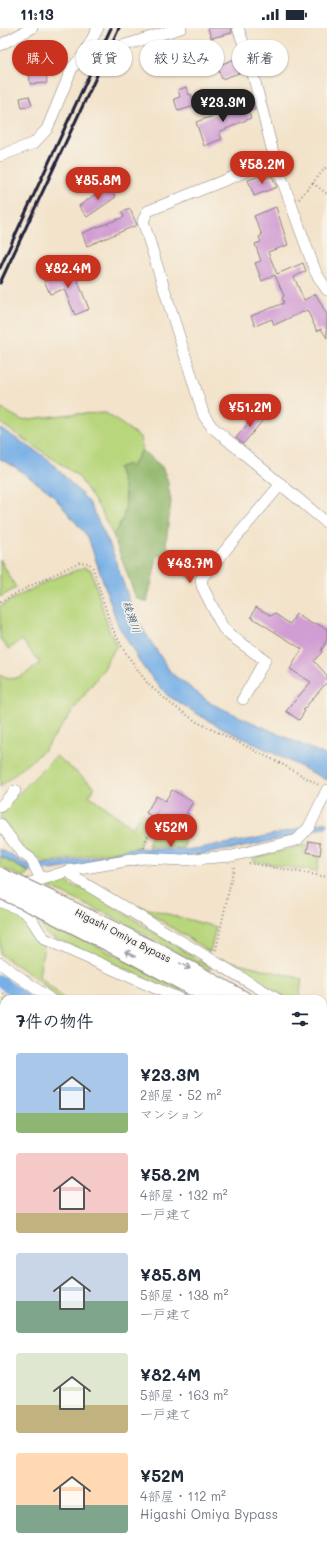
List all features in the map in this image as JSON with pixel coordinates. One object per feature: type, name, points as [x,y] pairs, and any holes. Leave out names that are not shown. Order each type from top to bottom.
[{"type":"highway","name":"Higashi Omiya Bypass","points":[[0,876],[132,954],[207,995]]},
{"type":"highway","name":"Higashi Omiya Bypass","points":[[0,891],[47,904],[153,949],[236,995]]},
{"type":"street","points":[[0,45],[32,28]]},
{"type":"street","points":[[0,156],[34,143],[47,129],[72,68],[83,56],[98,28]]},
{"type":"street","points":[[132,43],[181,28]]},
{"type":"street","points":[[238,28],[249,59],[276,160],[316,273],[327,290]]},
{"type":"street","points":[[276,160],[148,211],[143,221],[204,416],[212,427],[327,523]]},
{"type":"street","points":[[243,699],[265,660],[230,635],[223,628],[202,586],[201,579],[281,484]]},
{"type":"street","points":[[0,891],[41,876],[143,858],[182,860],[238,855],[297,840],[302,836],[311,823],[324,788]]},
{"type":"street","points":[[0,808],[15,791]]},
{"type":"street","points":[[0,824],[21,852],[31,859],[41,876]]},
{"type":"street","points":[[68,871],[77,879],[270,995]]},
{"type":"street","points":[[0,901],[25,913],[32,920],[39,933],[45,939],[171,995]]},
{"type":"street","points":[[0,963],[44,995]]},
{"type":"path","points":[[293,207],[327,166]]},
{"type":"path","points":[[313,183],[327,194]]},
{"type":"path","points":[[0,602],[80,562],[89,563],[93,568],[111,626],[125,652],[148,684],[170,703],[198,722],[280,763],[324,788]]},
{"type":"path","points":[[144,844],[159,808]]},
{"type":"path","points":[[214,961],[234,865],[238,855],[248,863],[327,877]]},
{"type":"green space","points":[[0,408],[22,420],[71,414],[106,413],[140,437],[142,450],[131,467],[118,468],[124,486],[126,503],[123,518],[113,535],[100,509],[79,477],[0,423]]},
{"type":"green space","points":[[142,450],[162,467],[167,479],[171,501],[166,542],[172,558],[196,577],[193,581],[158,554],[147,602],[136,598],[113,535],[123,518],[126,503],[124,486],[118,468],[128,464],[131,467]]},
{"type":"green space","points":[[0,559],[16,588],[0,597]]},
{"type":"green space","points":[[85,567],[91,570],[109,630],[117,646],[109,657],[105,667],[44,750],[0,787],[0,675],[10,679],[16,678],[40,663],[22,640],[9,649],[0,639],[0,606],[47,581]]},
{"type":"green space","points":[[56,756],[95,787],[89,795],[132,828],[142,812],[151,818],[139,847],[46,863],[24,849],[0,818],[5,807]]},
{"type":"green space","points":[[167,824],[187,831],[184,848],[148,846],[153,831],[162,834]]},
{"type":"green space","points":[[305,845],[304,854],[319,857],[317,872],[253,861],[254,858]]},
{"type":"green space","points":[[0,857],[30,873],[23,877],[0,867]]},
{"type":"green space","points":[[63,877],[71,886],[88,890],[211,968],[209,971],[125,923],[47,886]]},
{"type":"green space","points":[[0,905],[24,915],[44,946],[39,976],[60,995],[54,995],[38,980],[0,954]]},
{"type":"green space","points":[[138,906],[216,927],[210,952]]},
{"type":"green space","points":[[33,912],[190,995],[180,995],[46,934]]},
{"type":"green space","points":[[219,958],[302,979],[300,995],[282,995]]},
{"type":"water","name":"綾瀬川","points":[[0,428],[48,459],[89,502],[112,550],[135,617],[171,673],[212,704],[327,756],[327,780],[209,721],[167,695],[143,667],[118,625],[88,537],[51,493],[15,467],[0,459]]},
{"type":"water","points":[[327,822],[327,827],[254,845],[191,856],[84,865],[43,871],[28,871],[0,856],[0,849],[26,864],[50,864],[90,858],[135,848],[182,850],[194,849],[253,839]]},
{"type":"building","points":[[208,28],[231,28],[232,33],[211,38]]},
{"type":"building","points":[[232,60],[232,76],[222,79],[221,76],[224,76],[224,63]]},
{"type":"building","points":[[29,76],[47,76],[47,83],[30,84]]},
{"type":"building","points":[[186,87],[189,95],[191,94],[195,106],[178,111],[174,99],[180,97],[178,90]]},
{"type":"building","points":[[29,96],[32,105],[22,108],[20,98]]},
{"type":"building","points":[[253,101],[255,110],[248,111],[251,118],[219,132],[222,139],[204,146],[196,122]]},
{"type":"building","points":[[260,176],[261,180],[272,176],[277,187],[254,196],[248,180]]},
{"type":"building","points":[[108,185],[116,197],[87,217],[79,206]]},
{"type":"building","points":[[276,207],[288,245],[268,252],[277,274],[303,263],[306,271],[294,277],[304,300],[316,294],[327,315],[327,338],[321,329],[317,331],[307,310],[274,325],[272,319],[255,326],[251,316],[284,303],[282,298],[284,296],[275,275],[262,281],[255,263],[261,261],[255,244],[261,242],[259,237],[262,235],[254,216]]},
{"type":"building","points":[[130,209],[137,225],[87,246],[82,233],[124,217],[122,212]]},
{"type":"building","points":[[67,269],[68,271],[74,269],[89,309],[75,315],[64,289],[50,294],[43,278]]},
{"type":"building","points":[[258,412],[264,419],[243,444],[236,438]]},
{"type":"building","points":[[256,607],[272,616],[274,613],[290,624],[296,614],[314,625],[315,623],[327,629],[327,640],[321,651],[322,652],[314,661],[327,675],[327,682],[303,710],[305,711],[299,720],[286,711],[311,682],[290,669],[302,649],[251,617]]},
{"type":"building","points":[[172,790],[193,802],[186,813],[189,814],[184,829],[166,822],[165,825],[146,813],[156,796],[165,801]]},
{"type":"building","points":[[309,841],[320,843],[320,855],[307,852]]},
{"type":"waterway","points":[[0,981],[19,995]]},
{"type":"railway","points":[[0,268],[111,28]]},
{"type":"railway","points":[[0,283],[119,28]]}]
